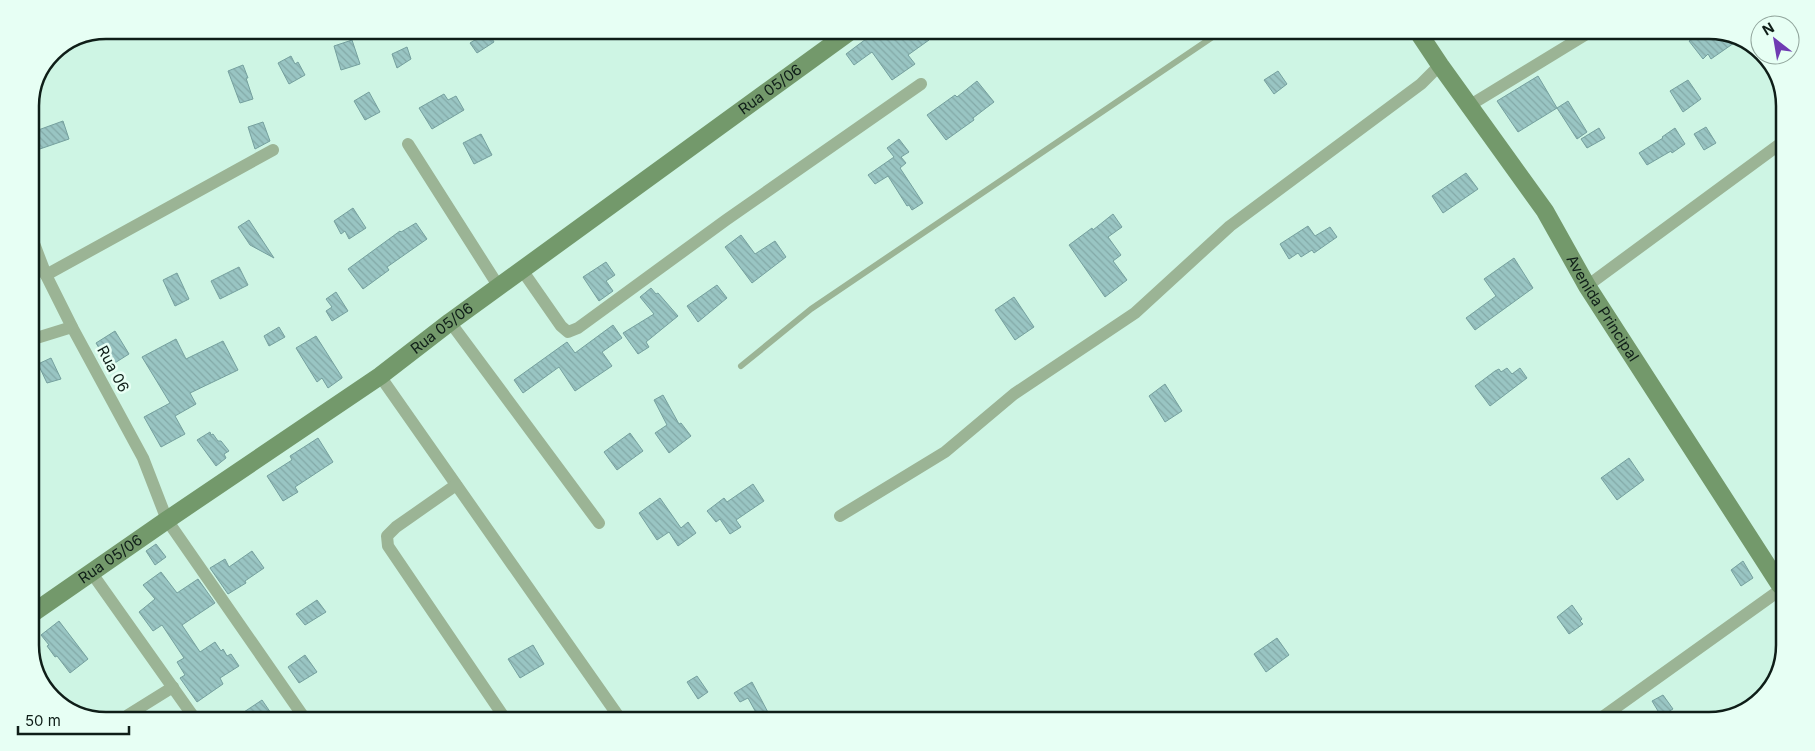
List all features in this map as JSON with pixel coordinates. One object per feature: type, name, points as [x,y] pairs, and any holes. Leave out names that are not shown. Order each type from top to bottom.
[{"type":"street","name":"Rua 05/06","points":[[39,609],[166,520],[380,376],[450,322],[840,39]]},
{"type":"street","name":"Avenida Principal","points":[[1423,39],[1468,106],[1545,211],[1587,286],[1776,579]]},
{"type":"street","points":[[1468,106],[1578,39]]},
{"type":"street","points":[[840,516],[945,452],[1014,394],[1135,313],[1230,226],[1421,84],[1440,65]]},
{"type":"street","points":[[522,270],[561,326],[568,332],[578,328],[726,220],[921,84]]},
{"type":"street","points":[[408,144],[499,287]]},
{"type":"street","points":[[1587,286],[1776,147]]},
{"type":"street","points":[[46,275],[273,150]]},
{"type":"street","name":"Rua 06","points":[[39,257],[72,328],[143,458],[166,520],[300,712]]},
{"type":"street","points":[[450,322],[600,523]]},
{"type":"street","points":[[39,337],[72,328]]},
{"type":"street","points":[[380,376],[615,712]]},
{"type":"street","points":[[456,485],[396,527],[387,536],[388,546],[501,712]]},
{"type":"street","points":[[92,572],[191,712]]},
{"type":"street","points":[[1610,712],[1776,593]]},
{"type":"street","points":[[134,712],[173,688]]},
{"type":"lane","points":[[741,366],[811,308],[1210,39]]},
{"type":"building","points":[[477,39],[492,39],[494,42],[477,53],[470,43]]},
{"type":"building","points":[[866,39],[929,40],[908,55],[915,64],[892,80],[872,52],[854,65],[846,54]]},
{"type":"building","points":[[1693,39],[1709,39],[1733,43],[1711,59],[1708,54],[1703,59],[1689,41]]},
{"type":"building","points":[[352,40],[360,64],[341,70],[334,46]]},
{"type":"building","points":[[407,47],[411,59],[397,68],[392,54]]},
{"type":"building","points":[[291,56],[295,64],[298,62],[305,75],[289,84],[278,63]]},
{"type":"building","points":[[243,65],[253,99],[240,103],[228,71]]},
{"type":"building","points":[[1278,71],[1287,84],[1274,94],[1264,80]]},
{"type":"building","points":[[1538,76],[1557,108],[1518,132],[1497,101]]},
{"type":"building","points":[[1688,80],[1701,99],[1683,112],[1670,91]]},
{"type":"building","points":[[977,81],[994,102],[973,118],[974,120],[946,140],[927,115],[955,95],[957,97]]},
{"type":"building","points":[[369,92],[380,112],[365,120],[354,101]]},
{"type":"building","points":[[444,94],[448,100],[456,96],[464,110],[432,129],[419,108]]},
{"type":"building","points":[[1568,101],[1587,132],[1577,139],[1557,108]]},
{"type":"building","points":[[63,121],[69,139],[39,149],[39,130]]},
{"type":"building","points":[[263,122],[270,141],[255,149],[248,127]]},
{"type":"building","points":[[1706,127],[1716,143],[1704,150],[1694,134]]},
{"type":"building","points":[[1599,128],[1605,138],[1587,148],[1581,139]]},
{"type":"building","points":[[1675,128],[1685,144],[1672,153],[1671,151],[1647,165],[1639,153]]},
{"type":"building","points":[[481,134],[492,155],[474,164],[463,143]]},
{"type":"building","points":[[899,139],[909,152],[901,157],[906,163],[900,168],[923,203],[912,210],[909,205],[907,206],[888,176],[875,184],[868,175],[894,157],[887,148]]},
{"type":"building","points":[[1466,173],[1478,189],[1443,213],[1432,196]]},
{"type":"building","points":[[353,208],[366,228],[349,239],[345,231],[341,234],[334,221]]},
{"type":"building","points":[[1113,214],[1122,227],[1108,237],[1121,255],[1113,261],[1127,280],[1105,297],[1069,245],[1092,228],[1093,230]]},
{"type":"building","points":[[249,220],[274,258],[250,245],[238,227]]},
{"type":"building","points":[[416,223],[427,239],[387,267],[389,270],[363,289],[348,269],[400,231]]},
{"type":"building","points":[[1308,226],[1315,236],[1330,227],[1337,237],[1314,253],[1312,250],[1301,257],[1298,253],[1289,259],[1280,244]]},
{"type":"building","points":[[741,235],[755,254],[775,241],[786,257],[752,283],[725,247]]},
{"type":"building","points":[[1514,258],[1533,288],[1475,330],[1466,318],[1496,296],[1484,279]]},
{"type":"building","points":[[606,262],[615,275],[606,281],[613,291],[599,301],[583,277]]},
{"type":"building","points":[[239,267],[248,285],[220,299],[211,281]]},
{"type":"building","points":[[177,273],[189,299],[175,306],[163,280]]},
{"type":"building","points":[[717,285],[727,298],[698,322],[687,306]]},
{"type":"building","points":[[651,288],[656,294],[658,293],[678,316],[646,342],[649,347],[638,354],[623,333],[654,314],[640,297]]},
{"type":"building","points":[[336,292],[348,311],[332,321],[326,311],[332,307],[326,299]]},
{"type":"building","points":[[1014,297],[1034,327],[1015,340],[995,310]]},
{"type":"building","points":[[613,325],[622,338],[602,352],[612,366],[575,391],[559,367],[523,393],[514,380],[567,342],[575,353]]},
{"type":"building","points":[[279,327],[285,337],[269,346],[264,336]]},
{"type":"building","points":[[115,331],[129,354],[110,366],[96,343]]},
{"type":"building","points":[[316,336],[342,377],[328,388],[322,378],[317,382],[296,348]]},
{"type":"building","points":[[176,339],[186,359],[223,341],[238,370],[190,393],[196,404],[175,416],[185,434],[161,447],[144,417],[170,403],[142,357]]},
{"type":"building","points":[[51,358],[61,379],[47,383],[39,364]]},
{"type":"building","points":[[1507,368],[1512,374],[1520,368],[1527,378],[1490,406],[1475,386],[1495,371],[1499,369],[1501,372]]},
{"type":"building","points":[[1165,384],[1182,411],[1165,422],[1149,396]]},
{"type":"building","points":[[663,395],[679,424],[681,423],[691,436],[669,453],[655,433],[667,425],[654,400]]},
{"type":"building","points":[[210,432],[229,451],[224,454],[226,458],[216,466],[197,440]]},
{"type":"building","points":[[630,433],[643,451],[617,470],[604,452]]},
{"type":"building","points":[[318,438],[333,462],[295,487],[298,492],[283,501],[267,476],[292,460],[290,456]]},
{"type":"building","points":[[1629,458],[1644,480],[1617,500],[1601,478]]},
{"type":"building","points":[[753,484],[764,501],[736,520],[741,527],[730,534],[720,519],[716,522],[707,511],[724,498],[727,502]]},
{"type":"building","points":[[660,498],[681,528],[688,522],[696,533],[678,546],[669,532],[657,540],[639,513]]},
{"type":"building","points":[[156,544],[166,557],[155,565],[146,551]]},
{"type":"building","points":[[252,551],[264,568],[245,581],[246,583],[228,594],[210,568],[225,559],[229,567]]},
{"type":"building","points":[[1743,561],[1753,578],[1741,586],[1731,570]]},
{"type":"building","points":[[161,572],[177,593],[198,579],[215,603],[182,625],[200,652],[215,642],[221,651],[223,649],[227,656],[231,654],[239,666],[220,678],[223,684],[197,702],[180,678],[185,675],[177,662],[184,658],[162,625],[153,631],[139,612],[155,599],[143,585]]},
{"type":"building","points":[[317,600],[326,612],[305,625],[296,614]]},
{"type":"building","points":[[1572,605],[1582,619],[1580,621],[1583,624],[1569,634],[1557,617]]},
{"type":"building","points":[[59,621],[88,659],[70,673],[57,656],[55,657],[41,635]]},
{"type":"building","points":[[1277,638],[1289,655],[1266,672],[1254,654]]},
{"type":"building","points":[[533,645],[544,664],[520,678],[508,659]]},
{"type":"building","points":[[305,655],[317,672],[299,683],[288,667]]},
{"type":"building","points":[[697,676],[708,692],[698,699],[687,682]]},
{"type":"building","points":[[752,682],[768,712],[756,712],[748,698],[740,702],[734,693]]},
{"type":"building","points":[[1663,695],[1673,709],[1668,712],[1659,712],[1652,701]]},
{"type":"building","points":[[262,700],[270,712],[244,712]]}]
